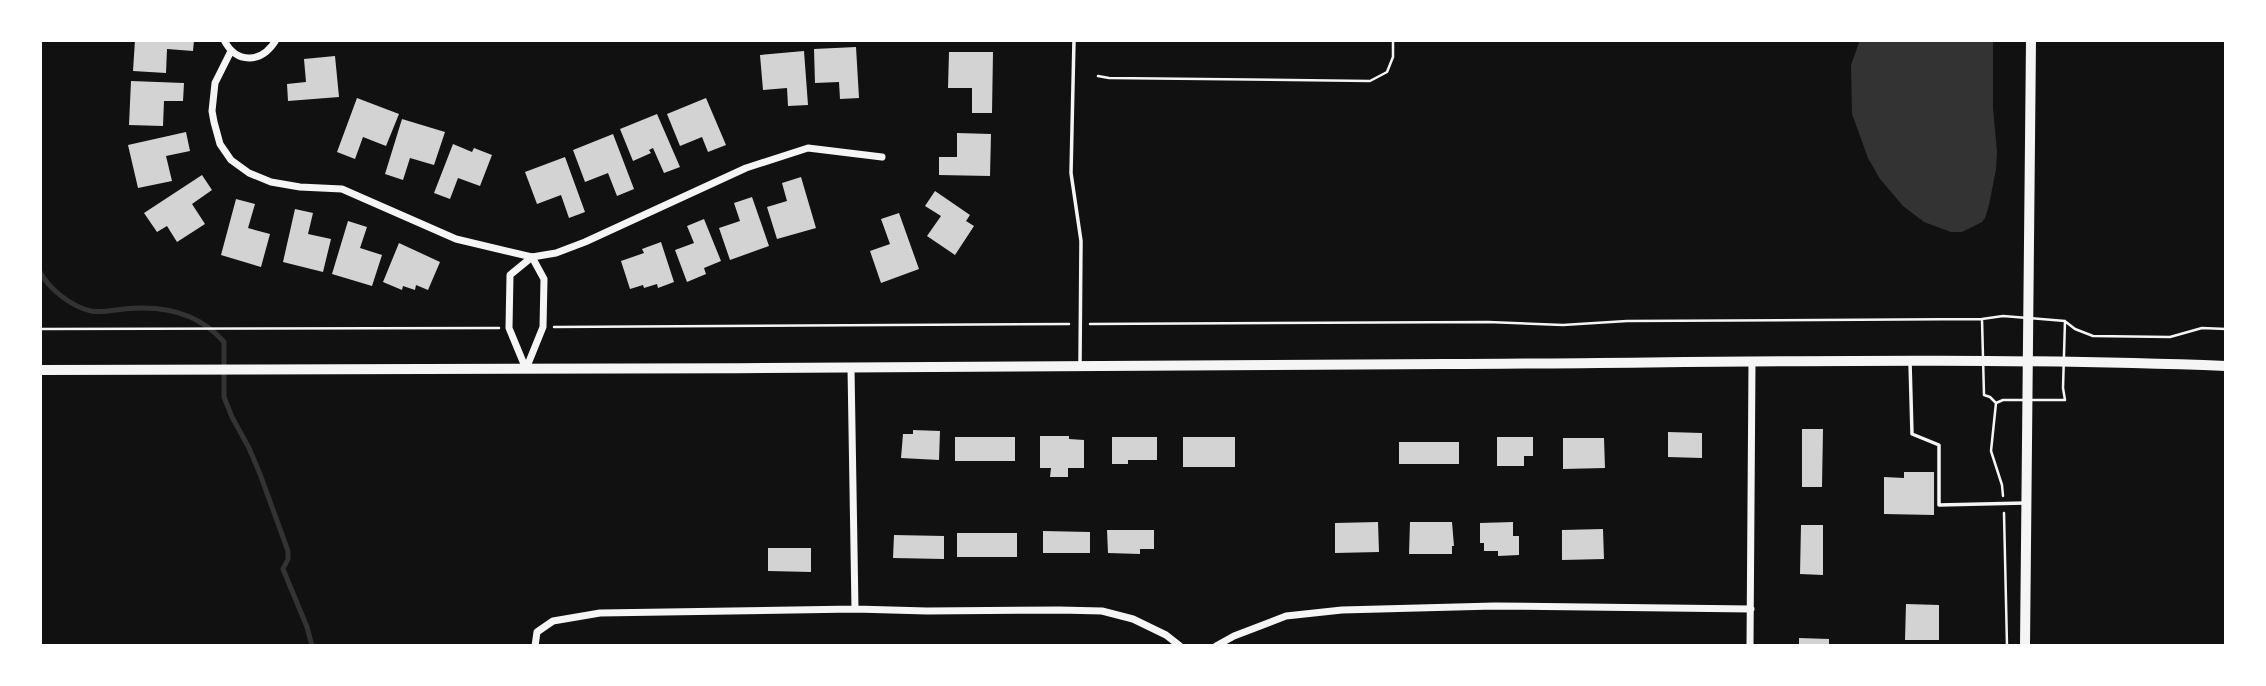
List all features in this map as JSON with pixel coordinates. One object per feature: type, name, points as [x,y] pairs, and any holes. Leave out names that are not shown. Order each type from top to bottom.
[{"type":"main road","points":[[40,370],[1752,362],[2028,362],[2226,366]]},
{"type":"street","points":[[224,40],[231,51],[247,58],[265,54],[276,40]]},
{"type":"street","points":[[2025,646],[2031,40]]},
{"type":"street","points":[[231,51],[215,83],[212,111],[220,144],[232,160],[249,173],[271,182],[300,187],[342,189],[456,239],[532,257],[556,253],[585,242],[746,168],[808,148],[882,158]]},
{"type":"street","points":[[526,369],[543,327],[544,279],[532,257]]},
{"type":"street","points":[[526,369],[509,328],[510,275],[532,257]]},
{"type":"street","points":[[1750,646],[1752,362]]},
{"type":"street","points":[[851,368],[855,609]]},
{"type":"street","points":[[1216,646],[1234,636],[1286,616],[1342,610],[1494,606],[1751,609]]},
{"type":"street","points":[[535,646],[537,632],[553,621],[600,613],[855,609],[1102,611],[1133,619],[1166,635],[1180,646]]},
{"type":"lane","points":[[1074,40],[1071,173],[1081,241],[1080,366]]},
{"type":"lane","points":[[1910,362],[1912,434],[1939,445],[1939,505],[2027,502]]},
{"type":"path","points":[[1098,76],[1370,81],[1387,72],[1393,57],[1393,40]]},
{"type":"path","points":[[543,327],[1488,322],[1563,325],[1627,321],[1982,319]]},
{"type":"path","points":[[2065,321],[2075,329],[2092,336],[2170,337],[2202,328],[2226,329]]},
{"type":"path","points":[[40,329],[509,328]]},
{"type":"path","points":[[1996,402],[1991,451],[2002,485],[2004,503],[2007,646]]},
{"type":"shaded area","points":[[1860,40],[1993,40],[1996,169],[1989,205],[1982,222],[1962,232],[1951,232],[1924,222],[1903,206],[1880,179],[1868,158],[1852,114],[1851,65]]},
{"type":"building","points":[[135,40],[194,40],[193,51],[167,49],[166,73],[133,71]]},
{"type":"building","points":[[856,47],[859,98],[840,99],[839,82],[815,83],[814,49]]},
{"type":"building","points":[[804,51],[808,105],[788,106],[787,88],[763,90],[760,55]]},
{"type":"building","points":[[949,52],[993,52],[992,113],[972,113],[972,88],[948,88]]},
{"type":"building","points":[[335,56],[339,97],[288,101],[287,84],[306,82],[304,59]]},
{"type":"building","points":[[131,81],[184,83],[183,101],[164,101],[163,126],[129,125]]},
{"type":"building","points":[[357,98],[399,114],[386,146],[363,137],[355,159],[337,152]]},
{"type":"building","points":[[706,98],[726,145],[708,152],[702,137],[680,146],[667,114]]},
{"type":"building","points":[[657,114],[680,167],[664,173],[653,148],[649,150],[651,153],[633,161],[620,129]]},
{"type":"building","points":[[402,119],[445,132],[434,165],[410,158],[403,180],[385,174]]},
{"type":"building","points":[[186,132],[190,151],[166,156],[172,181],[138,188],[128,145]]},
{"type":"building","points":[[957,133],[991,134],[990,176],[939,175],[939,157],[957,157]]},
{"type":"building","points":[[613,134],[634,189],[617,196],[608,173],[585,182],[573,150]]},
{"type":"building","points":[[453,144],[472,152],[474,148],[492,155],[480,186],[458,178],[450,199],[434,193]]},
{"type":"building","points":[[565,157],[585,212],[569,218],[561,195],[537,204],[525,172]]},
{"type":"building","points":[[202,175],[212,190],[192,204],[205,224],[177,242],[167,226],[157,232],[144,213]]},
{"type":"building","points":[[801,177],[816,228],[777,239],[767,207],[787,201],[782,183]]},
{"type":"building","points":[[935,191],[970,215],[966,221],[974,226],[955,255],[927,236],[941,216],[925,206]]},
{"type":"building","points":[[752,197],[769,246],[730,260],[719,228],[740,221],[734,203]]},
{"type":"building","points":[[236,199],[255,204],[248,228],[270,234],[261,267],[221,255]]},
{"type":"building","points":[[295,209],[313,213],[308,234],[331,239],[323,272],[283,262]]},
{"type":"building","points":[[899,213],[919,269],[881,283],[870,251],[890,244],[881,219]]},
{"type":"building","points":[[704,219],[721,261],[704,268],[706,274],[687,282],[675,250],[694,243],[687,226]]},
{"type":"building","points":[[348,221],[367,227],[360,248],[382,255],[372,286],[332,274]]},
{"type":"building","points":[[661,242],[674,282],[658,288],[657,284],[630,289],[621,261],[644,253],[642,249]]},
{"type":"building","points":[[399,243],[440,262],[428,290],[416,285],[415,290],[403,286],[402,290],[383,282]]},
{"type":"building","points":[[1802,429],[1823,429],[1822,487],[1802,487]]},
{"type":"building","points":[[913,430],[940,431],[939,460],[901,458],[903,434],[913,434]]},
{"type":"building","points":[[1668,432],[1702,433],[1702,458],[1668,457]]},
{"type":"building","points":[[1040,436],[1069,436],[1069,439],[1084,440],[1084,468],[1068,468],[1068,477],[1050,477],[1051,468],[1040,468]]},
{"type":"building","points":[[955,437],[1015,437],[1015,461],[955,461]]},
{"type":"building","points":[[1112,437],[1157,437],[1157,460],[1128,460],[1128,464],[1112,464]]},
{"type":"building","points":[[1183,437],[1235,437],[1235,467],[1183,467]]},
{"type":"building","points":[[1497,437],[1533,437],[1533,456],[1524,456],[1524,466],[1497,466]]},
{"type":"building","points":[[1563,438],[1604,438],[1605,468],[1563,469]]},
{"type":"building","points":[[1399,442],[1459,442],[1459,464],[1399,464]]},
{"type":"building","points":[[1904,472],[1934,472],[1934,515],[1884,514],[1884,477],[1904,478]]},
{"type":"building","points":[[1378,522],[1379,552],[1335,553],[1335,523]]},
{"type":"building","points":[[1410,522],[1452,522],[1452,554],[1409,554]]},
{"type":"building","points":[[1513,522],[1513,536],[1519,536],[1519,555],[1498,556],[1498,551],[1484,551],[1484,543],[1480,543],[1480,523]]},
{"type":"building","points":[[1801,525],[1823,525],[1823,575],[1800,574]]},
{"type":"building","points":[[1603,529],[1604,559],[1562,560],[1562,530]]},
{"type":"building","points":[[1107,530],[1154,530],[1154,549],[1140,549],[1140,554],[1108,553]]},
{"type":"building","points":[[1043,531],[1090,532],[1090,553],[1043,553]]},
{"type":"building","points":[[957,533],[1017,533],[1017,557],[957,557]]},
{"type":"building","points":[[894,535],[944,536],[944,559],[893,558]]},
{"type":"building","points":[[768,548],[811,548],[811,572],[768,571]]},
{"type":"building","points":[[1906,604],[1939,605],[1939,640],[1905,640]]},
{"type":"building","points":[[1799,638],[1829,639],[1829,646],[1799,646]]},
{"type":"waterway","points":[[40,272],[55,291],[84,309],[99,312],[152,308],[178,313],[203,324],[224,342],[224,397],[260,474],[288,551],[288,559],[283,569],[312,646]]}]
